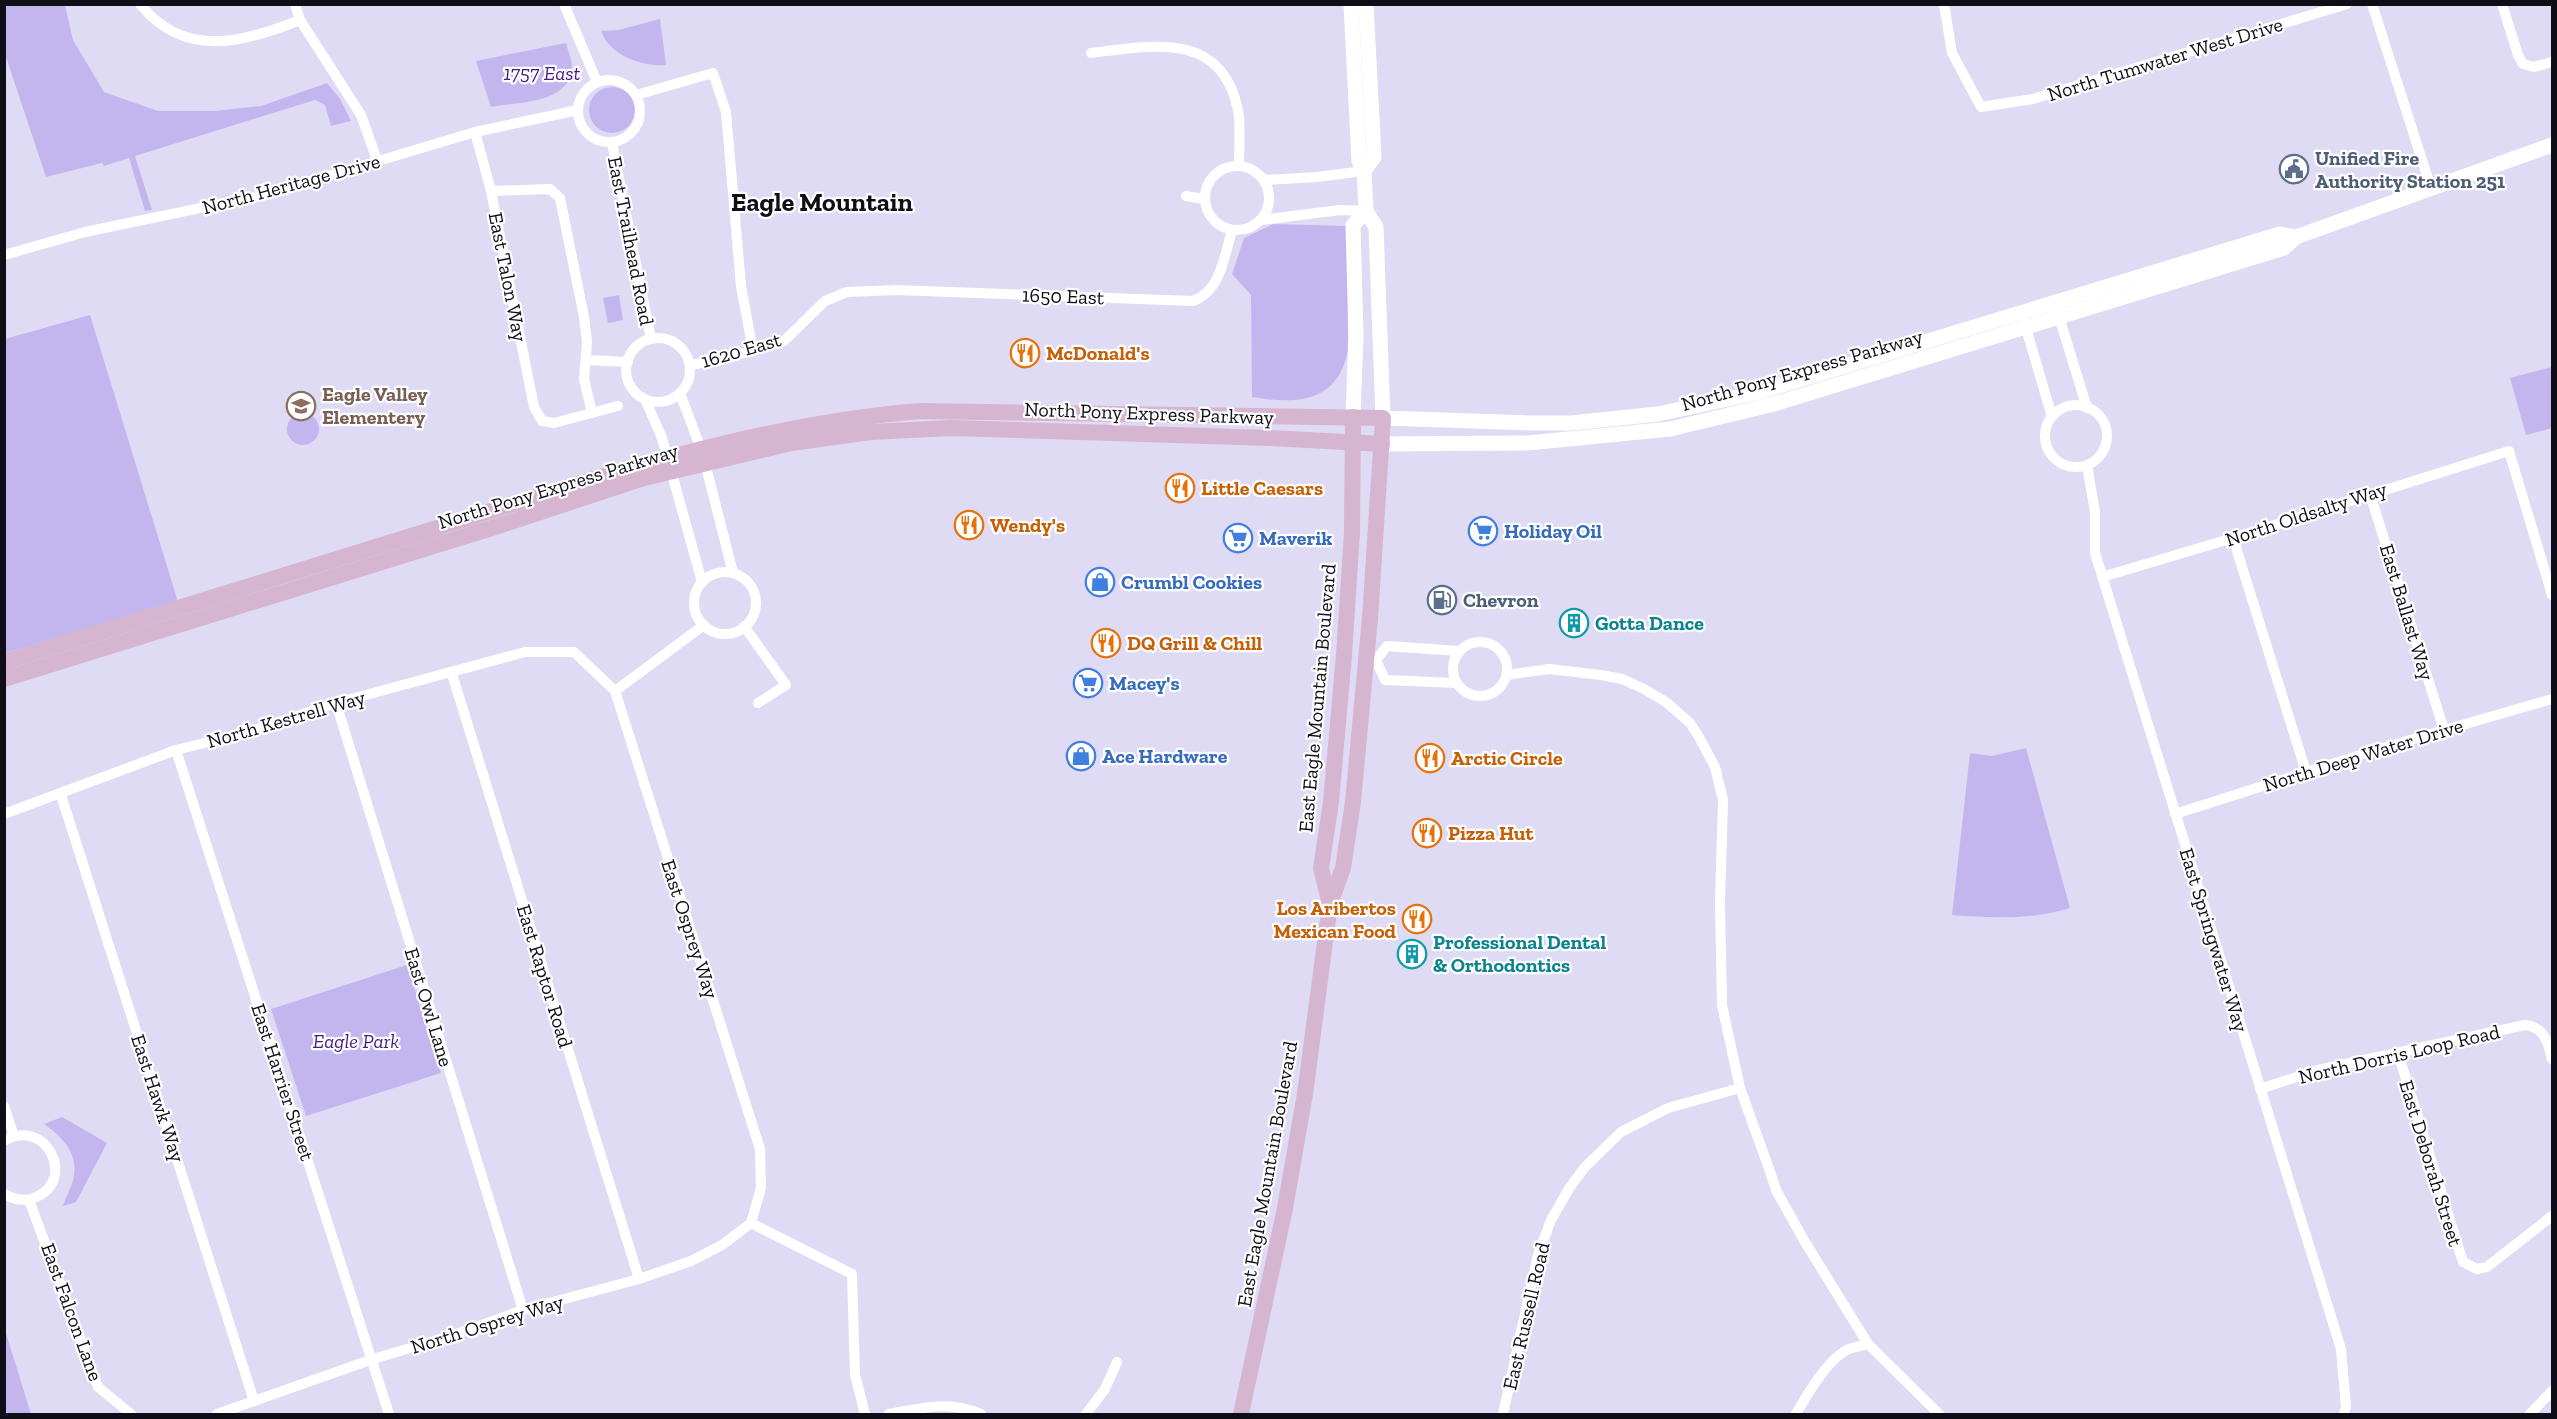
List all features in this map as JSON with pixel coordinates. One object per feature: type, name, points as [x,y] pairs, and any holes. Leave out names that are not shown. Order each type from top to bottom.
[{"type":"main road","name":"East Eagle Mountain Boulevard","points":[[1241,1414],[1292,1171],[1305,1094],[1330,904],[1343,868],[1371,659],[1383,418],[1376,227],[1366,211],[1364,171],[1359,161],[1351,4]]},
{"type":"main road","name":"East Eagle Mountain Boulevard","points":[[1364,171],[1374,157],[1366,4]]},
{"type":"main road","name":"North Pony Express Parkway","points":[[4,662],[601,477],[791,443],[871,432],[951,428],[1269,438],[1382,444],[1528,443],[1670,429],[1774,404],[2026,327],[2057,310],[2280,234],[2296,237],[2553,145]]},
{"type":"main road","name":"East Eagle Mountain Boulevard","points":[[1330,904],[1321,868],[1335,767],[1352,532],[1352,443],[1356,338],[1353,225],[1366,211]]},
{"type":"main road","name":"North Pony Express Parkway","points":[[703,457],[797,426],[863,415],[921,411],[1353,417],[1571,423],[1658,414],[1760,392],[2021,312],[2057,310]]},
{"type":"main road","name":"North Pony Express Parkway","points":[[4,679],[495,527],[617,486],[670,465]]},
{"type":"street","points":[[140,4],[150,16],[172,34],[198,41],[223,42],[263,34],[300,20]]},
{"type":"street","points":[[295,4],[300,20],[361,114],[378,160]]},
{"type":"street","points":[[564,4],[597,82]]},
{"type":"street","name":"North Tumwater West Drive","points":[[1944,4],[1952,53],[1981,107],[2033,99],[2347,4]]},
{"type":"street","points":[[2372,4],[2431,188]]},
{"type":"street","points":[[2502,4],[2520,60],[2527,66],[2534,67],[2549,63]]},
{"type":"street","points":[[1091,53],[1150,45],[1197,52],[1210,60],[1227,78],[1238,111],[1239,166]]},
{"type":"street","points":[[636,95],[713,73],[726,112],[741,286],[753,351]]},
{"type":"street","points":[[606,80],[621,82],[636,95],[641,110],[636,129],[622,140],[612,143],[594,139],[584,131],[578,110],[584,92],[597,82],[606,80]]},
{"type":"street","name":"North Heritage Drive","points":[[4,255],[85,232],[268,194],[474,132],[578,110]]},
{"type":"street","name":"East Talon Way","points":[[474,132],[491,191],[534,407],[542,421],[554,423],[591,413]]},
{"type":"street","name":"East Trailhead Road","points":[[612,143],[651,339]]},
{"type":"street","points":[[1261,220],[1269,200],[1264,180],[1248,168],[1239,166],[1218,171],[1211,178],[1204,199],[1205,206],[1212,220],[1232,231],[1248,229],[1261,220],[1340,210],[1366,211]]},
{"type":"street","points":[[1264,180],[1364,171]]},
{"type":"street","points":[[491,191],[550,189],[560,198],[584,317],[586,360],[584,379],[591,413],[618,406]]},
{"type":"street","points":[[1186,196],[1204,199]]},
{"type":"street","name":"1650 East","points":[[920,291],[1193,301],[1205,296],[1215,284],[1232,231]]},
{"type":"street","name":"1620 East","points":[[690,365],[721,360],[784,341],[825,302],[847,292],[920,291]]},
{"type":"street","points":[[2057,310],[2087,408]]},
{"type":"street","points":[[2021,312],[2052,417]]},
{"type":"street","points":[[645,399],[664,402],[680,393],[688,380],[690,365],[686,355],[671,341],[651,339],[636,347],[626,371],[632,388],[645,399],[670,465],[702,582]]},
{"type":"street","points":[[586,360],[628,362]]},
{"type":"street","points":[[680,393],[703,457],[733,573]]},
{"type":"street","points":[[2069,406],[2087,408],[2103,421],[2107,434],[2101,454],[2087,465],[2075,467],[2065,465],[2055,459],[2048,450],[2046,430],[2052,417],[2069,406]]},
{"type":"street","name":"North Oldsalty Way","points":[[2102,577],[2510,451],[2553,595]]},
{"type":"street","name":"East Springwater Way","points":[[2087,465],[2094,512],[2095,553],[2341,1349],[2346,1407],[2344,1414]]},
{"type":"street","name":"East Ballast Way","points":[[2370,494],[2444,730]]},
{"type":"street","points":[[2233,538],[2306,772]]},
{"type":"street","points":[[717,573],[733,573],[745,579],[755,594],[755,611],[744,626],[734,633],[721,633],[704,625],[699,618],[694,605],[697,590],[702,582],[717,573]]},
{"type":"street","points":[[615,691],[704,625]]},
{"type":"street","points":[[744,626],[786,685],[758,703]]},
{"type":"street","points":[[1473,642],[1485,642],[1494,645],[1504,655],[1507,675],[1502,686],[1488,696],[1477,697],[1468,694],[1456,683],[1453,665],[1459,651],[1473,642]]},
{"type":"street","points":[[1344,655],[1371,659],[1387,646],[1459,651]]},
{"type":"street","name":"North Kestrell Way","points":[[4,814],[62,795],[176,750],[249,732],[336,703],[452,674],[525,652],[574,652]]},
{"type":"street","name":"East Osprey Way","points":[[574,652],[615,691],[760,1149],[761,1188],[751,1223]]},
{"type":"street","points":[[1371,659],[1385,680],[1456,683]]},
{"type":"street","points":[[1507,675],[1549,669],[1601,675],[1629,682],[1666,702],[1690,723],[1715,767],[1723,800],[1720,903],[1722,1005],[1740,1088],[1777,1192],[1868,1344],[1939,1414]]},
{"type":"street","name":"East Raptor Road","points":[[452,674],[639,1279]]},
{"type":"street","name":"North Deep Water Drive","points":[[2175,814],[2444,730],[2553,699]]},
{"type":"street","name":"East Owl Lane","points":[[336,703],[523,1310]]},
{"type":"street","name":"East Harrier Street","points":[[176,750],[373,1359],[388,1414]]},
{"type":"street","name":"East Hawk Way","points":[[62,795],[254,1401]]},
{"type":"street","name":"North Dorris Loop Road","points":[[2260,1089],[2318,1070],[2521,1026],[2538,1029],[2546,1039],[2553,1059]]},
{"type":"street","name":"East Deborah Street","points":[[2398,1053],[2461,1257],[2472,1268],[2482,1269],[2492,1265],[2553,1216]]},
{"type":"street","name":"East Russell Road","points":[[1503,1414],[1538,1255],[1551,1220],[1570,1187],[1585,1167],[1621,1132],[1668,1108],[1740,1088]]},
{"type":"street","points":[[4,1106],[9,1139],[24,1135],[44,1142],[54,1160],[53,1180],[47,1189],[29,1200],[20,1200],[4,1194]]},
{"type":"street","name":"East Falcon Lane","points":[[29,1200],[98,1387],[130,1414]]},
{"type":"street","points":[[751,1223],[852,1274],[855,1375],[865,1414]]},
{"type":"street","name":"North Osprey Way","points":[[217,1414],[373,1359],[451,1336],[523,1310],[639,1279],[690,1261],[722,1245],[751,1223]]},
{"type":"street","points":[[1796,1414],[1810,1390],[1827,1368],[1848,1349],[1868,1344]]},
{"type":"street","points":[[1086,1414],[1105,1389],[1116,1362]]},
{"type":"street","points":[[2530,1414],[2553,1391]]},
{"type":"street","points":[[889,1414],[941,1404],[965,1408],[981,1414]]},
{"type":"green space","points":[[4,5],[65,5],[73,40],[104,92],[158,111],[214,111],[261,106],[327,83],[340,99],[351,121],[331,126],[325,105],[315,100],[135,156],[152,210],[145,211],[129,158],[104,166],[102,163],[46,177],[5,54]]},
{"type":"green space","points":[[660,19],[666,65],[647,64],[628,58],[605,40],[601,31],[618,30]]},
{"type":"green space","name":"1757 East","points":[[566,43],[572,71],[568,82],[560,90],[539,100],[491,107],[476,61]]},
{"type":"green space","points":[[612,87],[628,94],[635,110],[628,126],[612,133],[596,126],[589,110],[596,94]]},
{"type":"green space","points":[[1273,224],[1349,226],[1347,354],[1333,383],[1311,397],[1297,400],[1252,397],[1251,295],[1232,274],[1244,238]]},
{"type":"green space","points":[[619,295],[623,320],[608,323],[603,298]]},
{"type":"green space","points":[[90,315],[178,602],[5,653],[5,339]]},
{"type":"green space","points":[[2552,367],[2552,428],[2526,435],[2510,378]]},
{"type":"green space","points":[[303,413],[314,418],[319,429],[314,440],[303,445],[292,440],[287,429],[292,418]]},
{"type":"green space","points":[[2026,748],[2070,908],[2026,916],[1952,915],[1970,753],[1992,756]]},
{"type":"green space","name":"Eagle Park","points":[[407,965],[441,1073],[306,1116],[271,1009]]},
{"type":"green space","points":[[62,1117],[107,1143],[76,1202],[63,1206],[75,1167],[62,1139],[44,1124]]},
{"type":"green space","points":[[5,1330],[31,1414],[5,1414]]},
{"type":"place","name":"Unified Fire Authority Station 251","points":[[2294,169]]},
{"type":"place","name":"McDonald's","points":[[1025,353]]},
{"type":"place","name":"Eagle Valley Elementery","points":[[301,406]]},
{"type":"place","name":"Little Caesars","points":[[1180,488]]},
{"type":"place","name":"Wendy's","points":[[969,525]]},
{"type":"place","name":"Holiday Oil","points":[[1483,531]]},
{"type":"place","name":"Maverik","points":[[1238,538]]},
{"type":"place","name":"Crumbl Cookies","points":[[1100,582]]},
{"type":"place","name":"Chevron","points":[[1442,600]]},
{"type":"place","name":"Gotta Dance","points":[[1574,623]]},
{"type":"place","name":"DQ Grill & Chill","points":[[1106,643]]},
{"type":"place","name":"Macey's","points":[[1088,683]]},
{"type":"place","name":"Ace Hardware","points":[[1081,756]]},
{"type":"place","name":"Arctic Circle","points":[[1430,758]]},
{"type":"place","name":"Pizza Hut","points":[[1427,833]]},
{"type":"place","name":"Los Aribertos Mexican Food","points":[[1417,919]]},
{"type":"place","name":"Professional Dental & Orthodontics","points":[[1412,954]]},
{"type":"district","name":"Eagle Mountain","points":[[822,202]]}]
